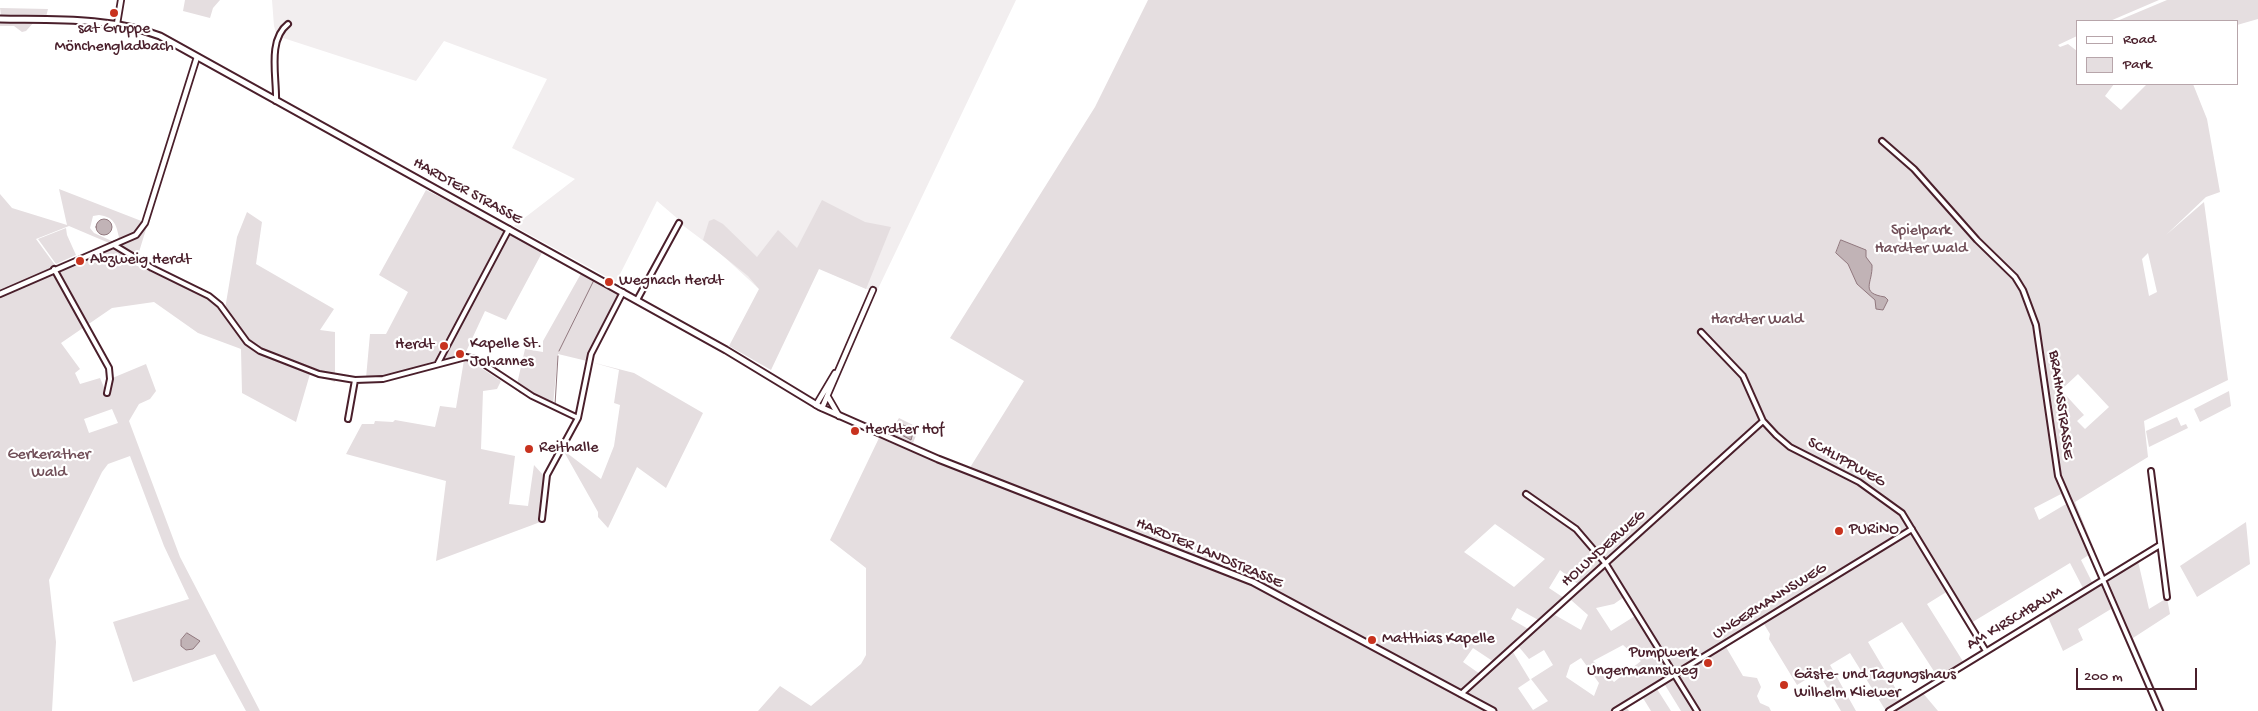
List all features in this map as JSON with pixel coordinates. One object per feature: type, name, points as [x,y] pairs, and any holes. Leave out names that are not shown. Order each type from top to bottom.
[{"type":"main road","name":"HARDTER STRASSE","points":[[0,19],[117,24],[160,36],[623,292],[726,350],[816,405],[904,445]]},
{"type":"main road","name":"HARDTER LANDSTRASSE","points":[[904,445],[1252,582],[1492,711]]},
{"type":"street","points":[[117,24],[120,0]]},
{"type":"street","points":[[276,101],[276,43],[280,32],[288,24]]},
{"type":"street","points":[[0,294],[136,235],[145,224],[197,57]]},
{"type":"street","name":"BRAHMSSTRASSE","points":[[1882,140],[1914,169],[1977,240],[2015,277],[2023,290],[2036,325],[2057,473],[2160,711]]},
{"type":"street","points":[[637,300],[679,223]]},
{"type":"street","points":[[438,363],[509,229]]},
{"type":"street","points":[[114,245],[152,268],[210,296],[220,305],[247,342],[260,351],[319,374],[355,380],[383,379],[466,357],[476,359],[532,396],[578,418]]},
{"type":"street","points":[[54,269],[109,368],[110,379],[107,393]]},
{"type":"street","points":[[822,408],[873,290]]},
{"type":"street","points":[[542,520],[547,474],[578,418],[591,354],[623,292]]},
{"type":"street","name":"SCHLIPPWEG","points":[[1700,332],[1743,376],[1763,422],[1790,447],[1859,482],[1902,513],[1986,651]]},
{"type":"street","points":[[816,405],[838,368]]},
{"type":"street","points":[[348,419],[355,380]]},
{"type":"street","points":[[828,397],[840,417]]},
{"type":"street","name":"HOLUNDERWEG","points":[[1461,694],[1763,422]]},
{"type":"street","points":[[2151,471],[2167,597]]},
{"type":"street","points":[[1526,494],[1576,530],[1606,564],[1697,711]]},
{"type":"street","name":"UNGERMANNSWEG","points":[[1615,711],[1912,529]]},
{"type":"street","name":"AM KIRSCHBAUM","points":[[1888,711],[2160,545]]},
{"type":"shaded area","points":[[272,0],[1016,0],[876,293],[791,256],[759,289],[721,254],[677,221],[678,219],[657,201],[616,282],[514,226],[575,179],[512,148],[547,79],[444,41],[416,81],[277,36],[274,26]]},
{"type":"shaded area","points":[[101,219],[107,219],[112,224],[110,233],[101,235],[96,230],[96,224]]},
{"type":"shaded area","points":[[1841,240],[1866,250],[1866,257],[1872,265],[1870,290],[1872,293],[1885,297],[1888,300],[1883,310],[1876,309],[1875,300],[1857,284],[1848,264],[1836,253]]},
{"type":"shaded area","points":[[903,425],[914,429],[911,440],[898,433]]},
{"type":"shaded area","points":[[187,633],[200,641],[193,649],[186,650],[181,646],[181,640]]},
{"type":"green space","points":[[185,0],[220,0],[213,8],[210,18],[183,11]]},
{"type":"green space","name":"Hardter Wald","points":[[1148,0],[2159,0],[2112,20],[2076,20],[2076,36],[2058,45],[2060,47],[2068,44],[2076,50],[2076,85],[2113,85],[2105,96],[2121,110],[2146,85],[2193,85],[2207,119],[2220,192],[2206,197],[2166,235],[2204,202],[2228,380],[2144,421],[2148,457],[2075,502],[2095,551],[2081,560],[2093,584],[2084,590],[2070,563],[1971,623],[1948,591],[1927,604],[1964,663],[1939,679],[1902,622],[1868,642],[1903,701],[1886,711],[1850,653],[1830,665],[1856,711],[1841,711],[1818,672],[1797,685],[1769,639],[1770,634],[1764,624],[1726,647],[1743,676],[1757,678],[1761,687],[1757,696],[1760,703],[1769,707],[1771,711],[1681,711],[1665,685],[1657,689],[1671,711],[1651,711],[1643,698],[1627,708],[1629,711],[758,711],[780,686],[811,706],[861,664],[866,655],[866,568],[830,540],[879,438],[966,474],[1024,381],[950,338],[1095,107]],"holes":[[[2148,253],[2157,292],[2149,296],[2142,259]],[[2078,374],[2109,407],[2085,429],[2077,421],[2084,415],[2061,390]],[[2061,494],[2066,504],[2039,520],[2034,508]],[[1495,524],[1545,559],[1514,587],[1464,552]],[[1560,570],[1579,585],[1564,598],[1549,588]],[[1624,597],[1635,616],[1611,631],[1596,608],[1614,604]],[[1571,600],[1588,615],[1581,630],[1555,615]],[[1517,608],[1540,621],[1530,630],[1511,619]],[[1623,645],[1641,661],[1614,682],[1593,661]],[[1519,647],[1529,659],[1544,650],[1553,665],[1531,679],[1548,701],[1533,710],[1518,688],[1530,680],[1513,652]],[[1473,648],[1494,662],[1480,674],[1463,662]],[[1581,658],[1599,683],[1594,696],[1566,677],[1570,665]]]},
{"type":"green space","points":[[2167,0],[2258,0],[2258,19],[2238,25],[2238,20],[2119,20]]},
{"type":"green space","points":[[0,8],[48,9],[46,17],[1,15]]},
{"type":"green space","points":[[0,21],[34,22],[26,31],[22,32],[14,26],[0,26]]},
{"type":"green space","name":"Gerkerather Wald","points":[[59,189],[144,222],[147,226],[135,265],[163,276],[214,302],[224,315],[237,237],[247,212],[262,222],[256,264],[334,309],[320,330],[335,332],[335,382],[310,374],[296,422],[242,393],[241,349],[198,333],[154,302],[112,308],[61,343],[80,369],[75,373],[80,384],[100,378],[106,392],[110,379],[146,364],[156,391],[150,399],[139,404],[129,421],[180,557],[260,711],[246,711],[215,654],[133,682],[113,622],[189,599],[164,546],[130,456],[108,464],[102,472],[49,580],[56,642],[52,711],[0,711],[0,194],[12,208],[67,225]],"holes":[[[93,216],[108,217],[114,222],[119,237],[114,242],[94,233],[90,228]],[[69,226],[109,244],[55,265],[36,239]],[[112,409],[118,423],[89,433],[84,419]]]},
{"type":"green space","points":[[426,190],[544,249],[506,320],[485,311],[464,356],[465,360],[501,381],[497,389],[483,391],[481,449],[515,456],[509,504],[528,506],[534,465],[544,476],[549,475],[543,521],[436,561],[446,481],[346,454],[362,424],[374,424],[375,421],[393,422],[395,420],[435,427],[440,406],[456,408],[464,360],[434,361],[383,378],[366,378],[370,334],[386,334],[408,292],[379,275]]},
{"type":"green space","points":[[822,200],[865,222],[891,227],[866,289],[819,269],[771,370],[729,346],[759,289],[748,276],[703,240],[709,221],[714,219],[723,224],[757,257],[778,230],[797,248]]},
{"type":"green space","points":[[66,228],[76,255],[56,264],[38,239]]},
{"type":"green space","points":[[583,270],[623,292],[587,361],[558,354],[553,405],[517,384],[525,349],[543,352],[543,341]]},
{"type":"green space","points":[[591,362],[634,373],[703,413],[666,488],[637,467],[608,528],[598,517],[598,512],[563,450],[601,479],[614,446],[620,405],[614,403],[619,370]]},
{"type":"green space","points":[[2229,391],[2231,406],[2200,422],[2194,409]]},
{"type":"green space","points":[[2177,417],[2181,426],[2186,424],[2188,428],[2149,447],[2146,431]]},
{"type":"green space","points":[[899,418],[919,428],[913,443],[890,433]]},
{"type":"green space","points":[[2246,522],[2250,564],[2197,597],[2180,566]]},
{"type":"green space","points":[[2138,561],[2149,609],[2167,598],[2170,614],[2133,638],[2165,711],[2163,711],[2106,581]]},
{"type":"green space","points":[[2097,585],[2104,586],[2159,711],[2156,711],[2111,609],[2078,629],[2083,640],[2063,651],[2047,615]]},
{"type":"green space","points":[[1922,692],[1938,711],[1891,711]]},
{"type":"waterway","points":[[559,351],[594,280]]},
{"type":"waterway","points":[[555,405],[558,356]]},
{"type":"waterway","points":[[468,359],[477,362]]},
{"type":"waterway","points":[[495,374],[506,382]]},
{"type":"waterway","points":[[334,379],[351,382]]},
{"type":"waterway","points":[[509,384],[521,393]]},
{"type":"waterway","points":[[533,399],[541,403]]},
{"type":"waterway","points":[[542,404],[553,409]]},
{"type":"place","name":"sat Gruppe Mönchengladbach","points":[[114,13]]},
{"type":"place","name":"Abzweig Herdt","points":[[80,261]]},
{"type":"place","name":"Wegnach Herdt","points":[[609,282]]},
{"type":"place","name":"Herdt","points":[[444,346]]},
{"type":"place","name":"Kapelle St. Johannes","points":[[460,354]]},
{"type":"place","name":"Herdter Hof","points":[[855,431]]},
{"type":"place","name":"Reithalle","points":[[529,449]]},
{"type":"place","name":"PURiNO","points":[[1839,531]]},
{"type":"place","name":"Matthias Kapelle","points":[[1372,640]]},
{"type":"place","name":"Pumpwerk Ungermannsweg","points":[[1708,663]]},
{"type":"place","name":"Gäste- und Tagungshaus Wilhelm Kliewer","points":[[1784,685]]},
{"type":"park label","name":"Spielpark Hardter Wald","points":[[1921,241]]}]
